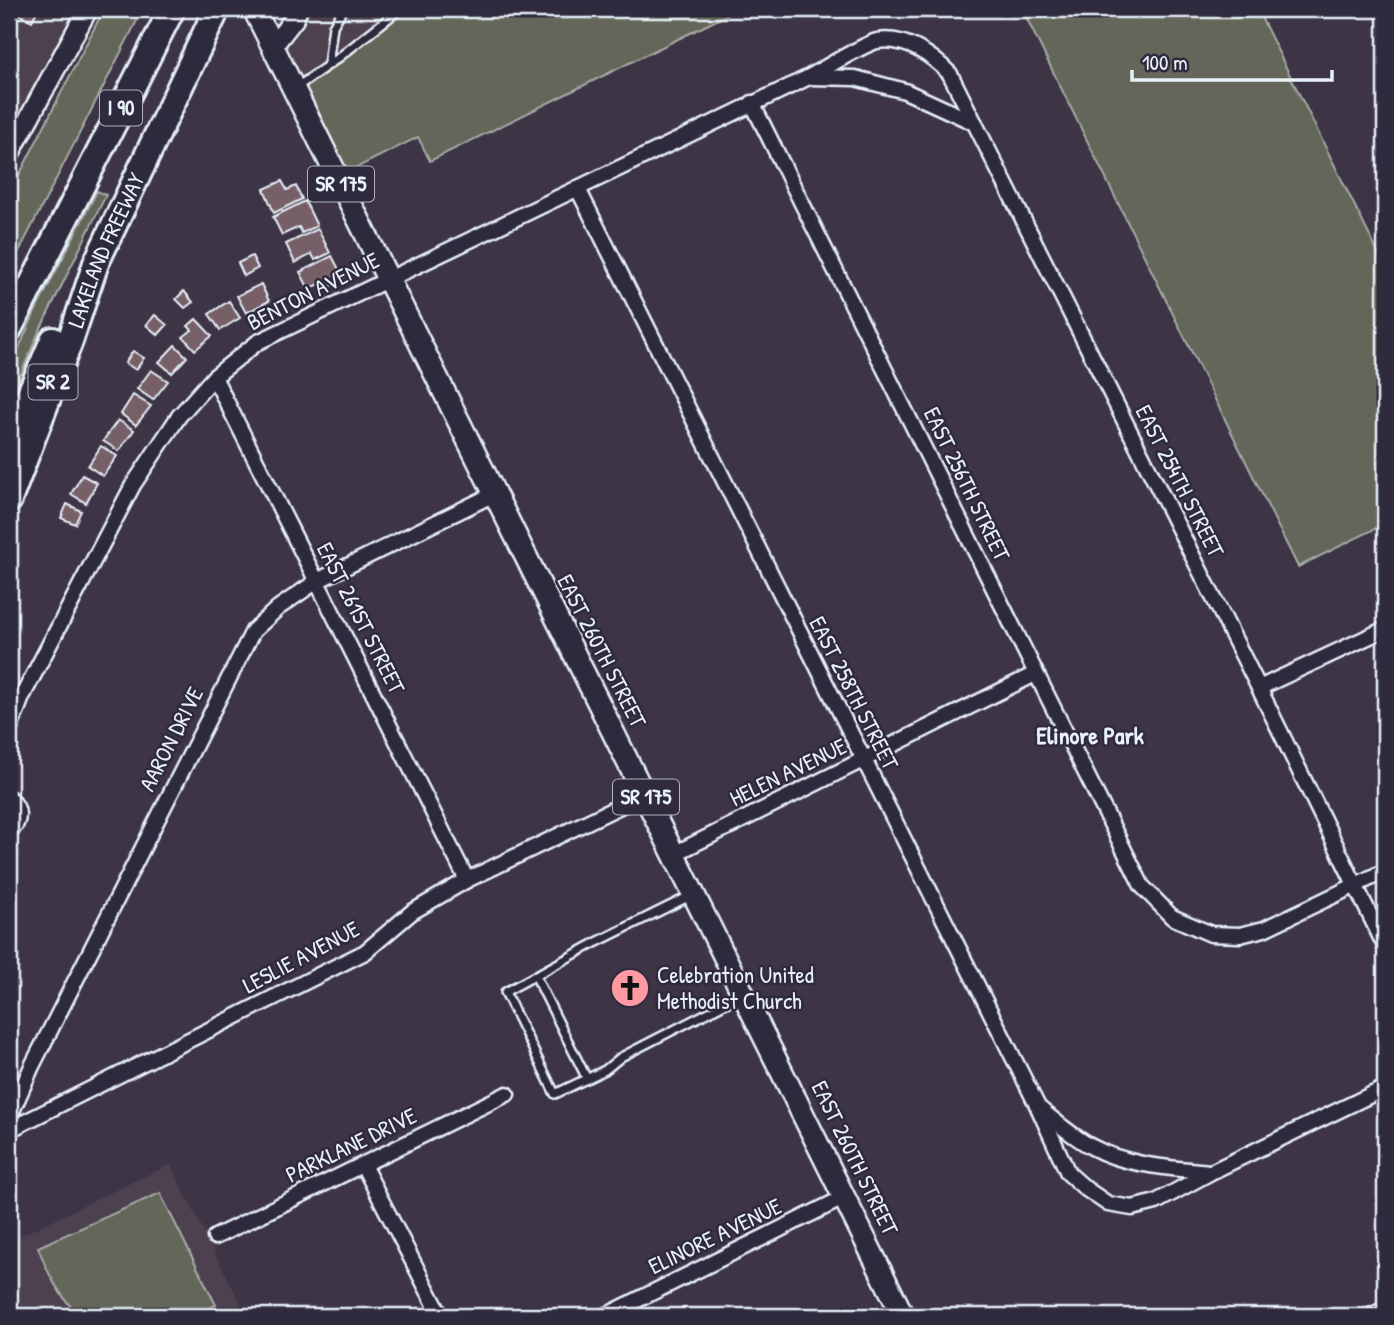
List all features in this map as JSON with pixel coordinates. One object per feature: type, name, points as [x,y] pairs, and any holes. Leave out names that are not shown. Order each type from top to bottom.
[{"type":"highway","name":"LAKELAND FREEWAY","points":[[10,324],[172,9]]},
{"type":"highway","name":"LAKELAND FREEWAY","points":[[9,500],[70,341],[96,263],[217,9]]},
{"type":"highway","name":"I 90","points":[[9,442],[54,337],[96,263]]},
{"type":"main road","name":"EAST 260TH STREET","points":[[254,9],[903,1316]]},
{"type":"street","points":[[9,155],[88,9]]},
{"type":"street","points":[[273,46],[294,19],[298,9]]},
{"type":"street","name":"BENTON AVENUE","points":[[9,731],[22,696],[133,485],[179,416],[214,377],[258,342],[578,189],[877,41],[899,42],[918,49]]},
{"type":"street","name":"EAST 254TH STREET","points":[[918,49],[937,61],[950,74],[1259,688],[1385,946]]},
{"type":"street","name":"BENTON AVENUE","points":[[808,77],[855,78],[905,91],[975,123]]},
{"type":"street","name":"EAST 256TH STREET","points":[[752,103],[1142,886],[1172,917],[1211,934],[1240,935],[1264,929],[1385,871]]},
{"type":"street","name":"EAST 258TH STREET","points":[[578,189],[1038,1107],[1068,1173],[1108,1204],[1132,1208],[1156,1202],[1211,1172]]},
{"type":"street","name":"EAST 261ST STREET","points":[[214,377],[467,880]]},
{"type":"street","name":"AARON DRIVE","points":[[9,1118],[38,1054],[253,631],[278,608],[317,581],[494,494]]},
{"type":"street","points":[[1259,688],[1383,630]]},
{"type":"street","name":"HELEN AVENUE","points":[[674,854],[1035,674]]},
{"type":"street","name":"LESLIE AVENUE","points":[[9,1130],[365,953],[412,912],[467,880],[645,794]]},
{"type":"street","points":[[9,798],[18,812],[15,826],[9,832]]},
{"type":"street","points":[[1038,1107],[1094,1148],[1126,1160],[1157,1167],[1211,1172],[1385,1088]]},
{"type":"street","name":"PARKLANE DRIVE","points":[[215,1237],[507,1094]]},
{"type":"street","points":[[363,1165],[441,1316]]},
{"type":"street","name":"ELINORE AVENUE","points":[[605,1316],[845,1198]]},
{"type":"street","points":[[1370,1316],[1385,1309]]},
{"type":"lane","points":[[328,65],[333,26],[343,9]]},
{"type":"lane","points":[[294,89],[400,9]]},
{"type":"lane","points":[[694,894],[505,992],[555,1094],[606,1070],[621,1056],[744,994]]},
{"type":"lane","points":[[536,976],[587,1079]]},
{"type":"shaded area","points":[[9,9],[88,9],[9,155]]},
{"type":"shaded area","points":[[299,9],[400,9],[294,89],[279,58]]},
{"type":"shaded area","points":[[170,1164],[247,1316],[9,1316],[9,1241]]},
{"type":"green space","points":[[104,9],[143,9],[9,271],[9,195]]},
{"type":"green space","points":[[400,9],[739,9],[430,161],[418,137],[338,177],[294,89]]},
{"type":"green space","points":[[1022,9],[1257,9],[1385,267],[1385,524],[1298,567]]},
{"type":"green space","points":[[97,191],[106,195],[38,334],[9,402],[9,370],[34,314]]},
{"type":"green space","points":[[160,1193],[216,1305],[187,1316],[80,1316],[55,1284],[38,1247]]},
{"type":"building","points":[[9,9],[38,9],[32,21]]},
{"type":"building","points":[[282,181],[287,190],[296,186],[302,199],[274,213],[264,189]]},
{"type":"building","points":[[305,201],[317,226],[302,233],[299,227],[282,235],[273,217]]},
{"type":"building","points":[[318,229],[330,253],[315,260],[312,254],[295,263],[286,244]]},
{"type":"building","points":[[252,256],[258,268],[244,276],[238,263]]},
{"type":"building","points":[[332,256],[344,279],[329,287],[326,281],[309,289],[300,272]]},
{"type":"building","points":[[261,284],[269,301],[246,313],[237,296]]},
{"type":"building","points":[[184,291],[193,302],[185,308],[176,299]]},
{"type":"building","points":[[229,301],[240,318],[220,330],[209,314]]},
{"type":"building","points":[[155,315],[167,325],[158,335],[146,325]]},
{"type":"building","points":[[196,319],[212,336],[195,350],[183,337],[192,330],[188,326]]},
{"type":"building","points":[[175,345],[187,357],[172,373],[159,362]]},
{"type":"building","points":[[133,351],[144,358],[136,370],[125,363]]},
{"type":"building","points":[[151,370],[168,381],[153,400],[137,389]]},
{"type":"building","points":[[133,395],[151,406],[136,425],[121,414]]},
{"type":"building","points":[[118,420],[134,430],[119,451],[103,441]]},
{"type":"building","points":[[101,446],[117,456],[103,476],[88,466]]},
{"type":"building","points":[[82,475],[97,483],[86,503],[71,494]]},
{"type":"building","points":[[67,504],[81,511],[75,524],[61,518]]},
{"type":"place","name":"Celebration United Methodist Church","points":[[630,988]]},
{"type":"district","name":"Elinore Park","points":[[1090,736]]}]
